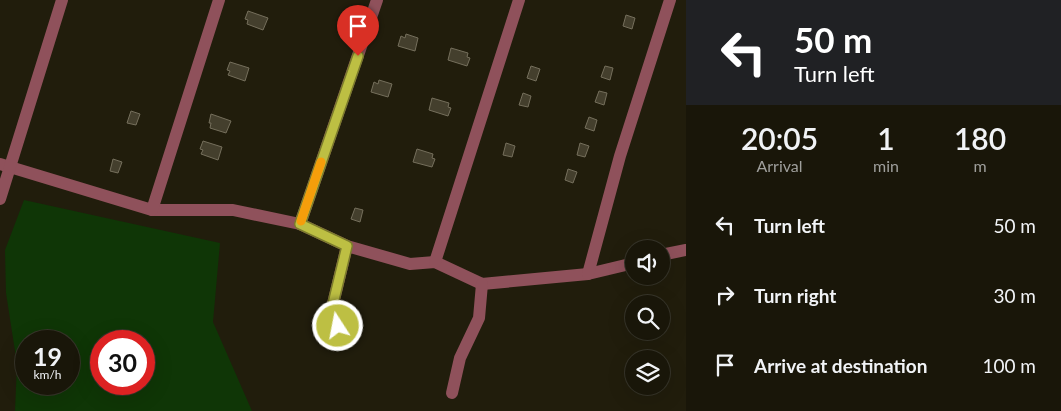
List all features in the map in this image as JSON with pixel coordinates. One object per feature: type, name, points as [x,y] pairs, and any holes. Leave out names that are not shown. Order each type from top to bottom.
[{"type":"street","points":[[0,199],[5,166],[62,0]]},
{"type":"street","points":[[152,210],[219,0]]},
{"type":"street","points":[[300,224],[377,0]]},
{"type":"street","points":[[435,262],[519,0]]},
{"type":"street","points":[[588,274],[620,156],[670,0]]},
{"type":"street","points":[[5,166],[152,210],[233,210],[300,224],[347,246],[410,264],[435,262],[482,284],[588,274],[625,265]]},
{"type":"street","points":[[344,340],[331,312],[347,246]]},
{"type":"street","points":[[670,253],[686,250]]},
{"type":"street","points":[[452,393],[460,358],[479,318],[482,284]]},
{"type":"green space","points":[[24,200],[220,243],[213,322],[252,411],[15,411],[16,395],[80,395],[80,330],[15,330],[15,351],[6,293],[5,250]]},
{"type":"building","points":[[248,11],[268,18],[263,30],[247,24],[248,20],[245,19]]},
{"type":"building","points":[[626,15],[635,18],[632,29],[623,26]]},
{"type":"building","points":[[406,34],[418,38],[415,51],[398,46],[401,36],[405,38]]},
{"type":"building","points":[[451,48],[468,53],[467,57],[470,58],[467,66],[448,60]]},
{"type":"building","points":[[230,62],[249,68],[245,81],[228,75],[230,71],[227,70]]},
{"type":"building","points":[[531,66],[540,69],[536,81],[527,78]]},
{"type":"building","points":[[605,66],[613,68],[610,80],[601,77]]},
{"type":"building","points":[[379,80],[392,84],[388,97],[371,92],[374,82],[378,84]]},
{"type":"building","points":[[599,91],[607,93],[604,105],[595,102]]},
{"type":"building","points":[[523,93],[531,96],[528,107],[519,105]]},
{"type":"building","points":[[432,98],[449,103],[448,107],[451,108],[448,116],[429,110]]},
{"type":"building","points":[[131,111],[140,114],[136,125],[127,123]]},
{"type":"building","points":[[211,114],[231,121],[226,133],[210,128]]},
{"type":"building","points":[[589,117],[597,120],[594,131],[585,128]]},
{"type":"building","points":[[203,141],[222,147],[218,160],[201,154],[203,150],[200,149]]},
{"type":"building","points":[[506,143],[515,146],[512,157],[503,155]]},
{"type":"building","points":[[580,143],[589,146],[585,157],[577,155]]},
{"type":"building","points":[[417,149],[433,154],[432,158],[435,159],[432,167],[413,162]]},
{"type":"building","points":[[113,159],[122,162],[118,173],[110,171]]},
{"type":"building","points":[[568,169],[577,172],[573,183],[565,180]]},
{"type":"building","points":[[355,208],[363,210],[360,222],[351,219]]},
{"type":"slow traffic","points":[[301,221],[321,162]]},
{"type":"route","points":[[338,326],[331,312],[347,246],[300,224],[358,56]]}]
